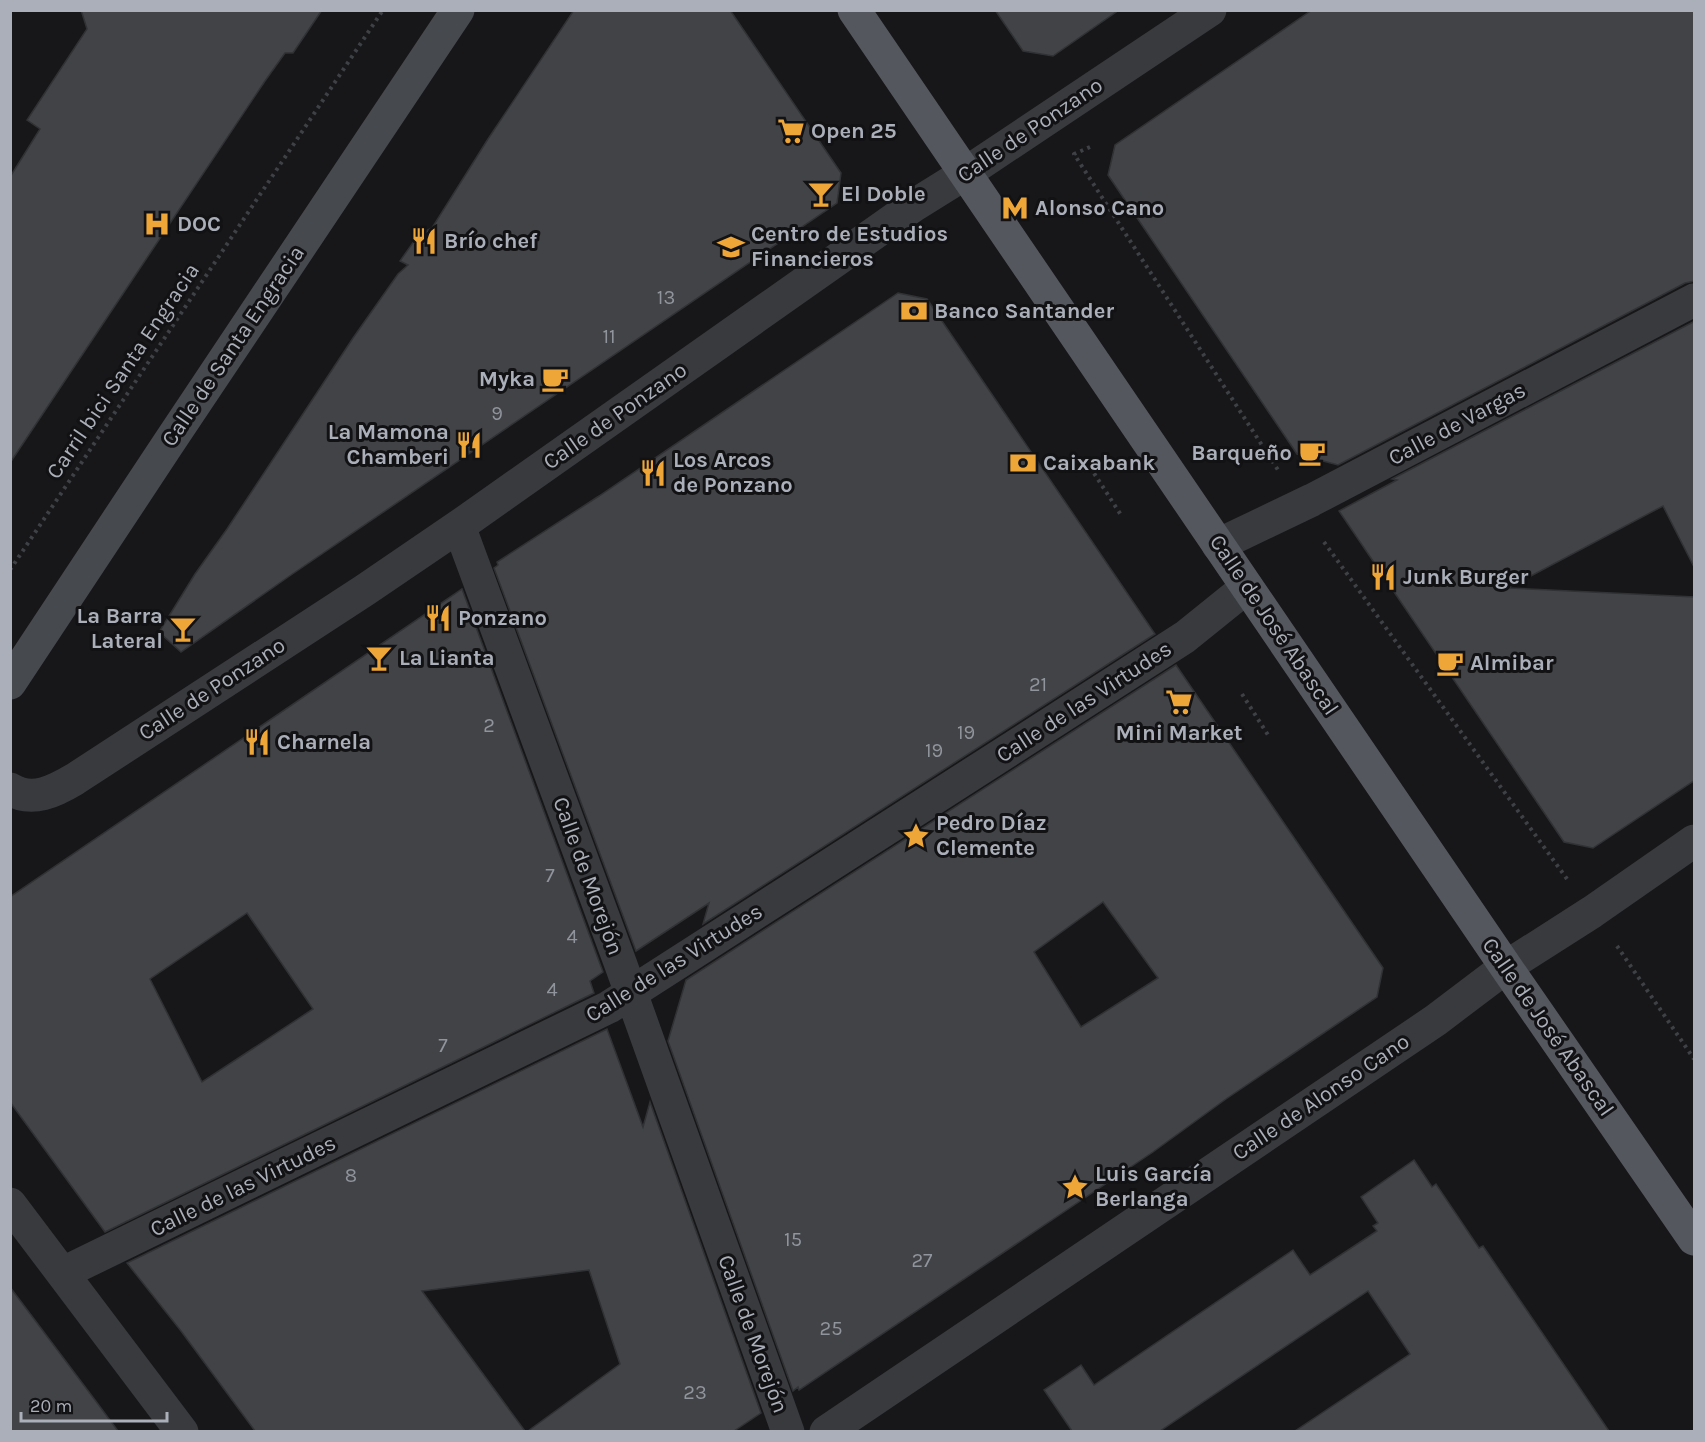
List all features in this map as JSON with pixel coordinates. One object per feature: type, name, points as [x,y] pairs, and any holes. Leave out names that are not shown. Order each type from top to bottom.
[{"type":"main road","name":"Calle de Santa Engracia","points":[[10,683],[458,10]]},
{"type":"main road","name":"Calle de José Abascal","points":[[854,10],[1506,967],[1695,1239]]},
{"type":"street","name":"Calle de Ponzano","points":[[10,789],[32,796],[44,794],[66,784],[365,590],[913,206],[1210,10]]},
{"type":"street","name":"Calle de Vargas","points":[[1218,545],[1312,500],[1695,300]]},
{"type":"street","name":"Calle de Morejón","points":[[459,526],[788,1431]]},
{"type":"street","name":"Calle de las Virtudes","points":[[63,1273],[587,1018],[631,994],[1185,638],[1247,587]]},
{"type":"street","name":"Calle de Alonso Cano","points":[[826,1431],[1429,1025],[1506,967],[1592,912],[1695,841]]},
{"type":"street","points":[[10,1204],[182,1431]]},
{"type":"path","name":"Carril bici Santa Engracia","points":[[10,570],[383,10]]},
{"type":"path","points":[[1090,147],[1074,154],[1282,475]]},
{"type":"path","points":[[1090,467],[1121,515]]},
{"type":"path","points":[[1321,537],[1573,887]]},
{"type":"path","points":[[1242,694],[1268,735]]},
{"type":"path","points":[[1611,938],[1695,1059]]},
{"type":"building","points":[[81,10],[322,10],[293,53],[285,53],[265,81],[10,463],[10,177],[40,129],[27,120],[87,29]]},
{"type":"building","points":[[574,10],[730,10],[841,173],[837,203],[181,652],[159,632],[195,574],[353,338],[398,274],[408,265],[400,261],[419,234],[432,228]]},
{"type":"building","points":[[995,10],[1119,10],[1053,56],[1023,51]]},
{"type":"building","points":[[1312,10],[1695,10],[1695,281],[1685,283],[1338,465],[1297,454],[1108,175],[1115,145]]},
{"type":"building","points":[[898,293],[927,299],[1155,634],[703,924],[709,903],[636,951],[494,568],[498,565],[497,562],[599,496]]},
{"type":"building","points":[[1695,321],[1695,569],[1663,506],[1508,588],[1695,597],[1695,780],[1593,848],[1564,842],[1339,511],[1397,480],[1392,479]]},
{"type":"building","points":[[462,589],[603,972],[590,981],[594,993],[105,1232],[10,1102],[10,897]],"holes":[[[247,913],[313,1009],[202,1082],[150,979]]]},
{"type":"building","points":[[1176,665],[1383,968],[1377,997],[1226,1099],[1153,1152],[799,1390],[798,1387],[793,1391],[668,1041],[686,980]],"holes":[[[1103,902],[1158,978],[1081,1027],[1034,952]]]},
{"type":"building","points":[[607,1029],[643,1127],[650,1102],[761,1413],[734,1431],[528,1431],[620,1364],[589,1270],[422,1291],[525,1431],[255,1431],[127,1263]]},
{"type":"building","points":[[1414,1160],[1432,1187],[1436,1184],[1479,1248],[1483,1246],[1609,1431],[1295,1431],[1410,1354],[1368,1291],[1160,1431],[1072,1431],[1044,1390],[1081,1365],[1094,1385],[1293,1250],[1310,1275],[1377,1231],[1373,1226],[1378,1223],[1361,1197]]},
{"type":"building","points":[[10,1287],[95,1400],[118,1431],[10,1431]]},
{"type":"place","name":"Open 25","points":[[791,131]]},
{"type":"place","name":"El Doble","points":[[821,194]]},
{"type":"place","name":"Alonso Cano","points":[[1015,208]]},
{"type":"place","name":"DOC","points":[[157,224]]},
{"type":"place","name":"Brío chef","points":[[424,241]]},
{"type":"place","name":"Centro de Estudios Financieros","points":[[731,247]]},
{"type":"place","name":"Banco Santander","points":[[914,311]]},
{"type":"place","name":"Myka","points":[[555,379]]},
{"type":"place","name":"La Mamona Chamberi","points":[[469,445]]},
{"type":"place","name":"Barqueño","points":[[1312,453]]},
{"type":"place","name":"Caixabank","points":[[1023,463]]},
{"type":"place","name":"Los Arcos de Ponzano","points":[[653,473]]},
{"type":"place","name":"Junk Burger","points":[[1383,577]]},
{"type":"place","name":"Ponzano","points":[[438,618]]},
{"type":"place","name":"La Barra Lateral","points":[[183,629]]},
{"type":"place","name":"La Lianta","points":[[379,658]]},
{"type":"place","name":"Almibar","points":[[1450,663]]},
{"type":"place","name":"Mini Market","points":[[1179,702]]},
{"type":"place","name":"Charnela","points":[[257,742]]},
{"type":"place","name":"Pedro Díaz Clemente","points":[[916,836]]},
{"type":"place","name":"Luis García Berlanga","points":[[1075,1187]]}]
